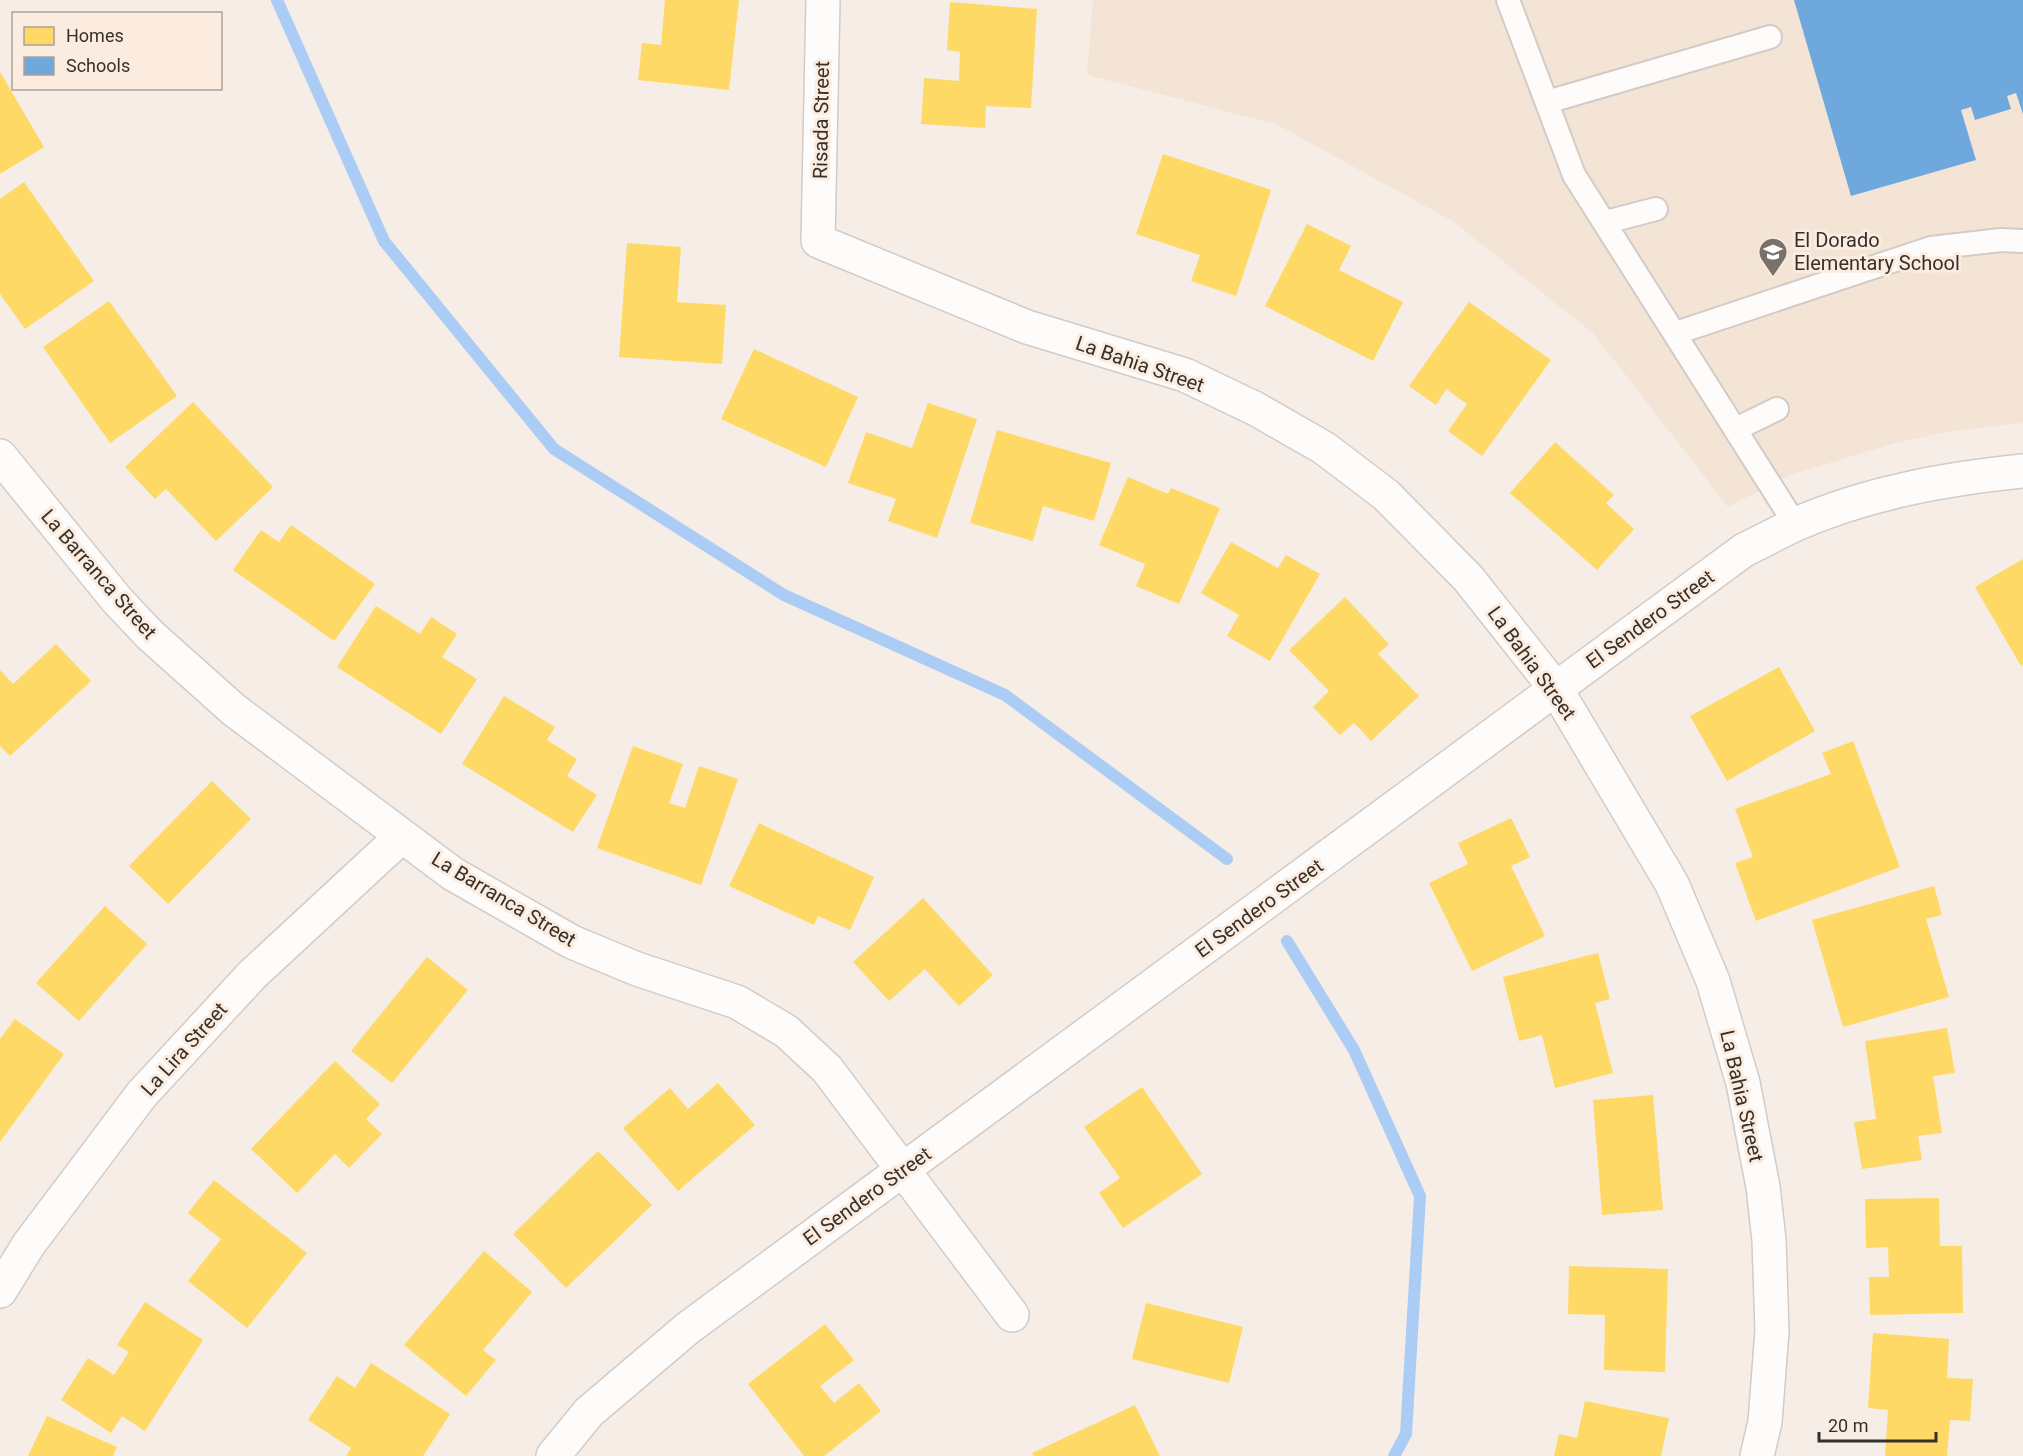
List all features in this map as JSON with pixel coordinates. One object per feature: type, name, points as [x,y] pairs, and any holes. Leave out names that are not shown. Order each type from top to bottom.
[{"type":"street","name":"Risada Street","points":[[818,241],[823,0]]},
{"type":"street","name":"La Bahia Street","points":[[818,241],[1028,327],[1185,375],[1256,408],[1324,448],[1386,495],[1468,578],[1556,689],[1672,884],[1713,981],[1743,1083],[1763,1187],[1769,1251],[1772,1331],[1765,1422],[1757,1456]]},
{"type":"street","name":"La Barranca Street","points":[[3,468],[150,636],[234,710],[453,874],[572,942],[637,969],[737,1002],[786,1031],[827,1068],[1012,1315]]},
{"type":"street","name":"El Sendero Street","points":[[554,1456],[589,1412],[688,1328],[1744,550],[1795,524],[1904,489],[1964,477],[2023,471]]},
{"type":"street","name":"La Lira Street","points":[[0,1291],[29,1244],[142,1094],[252,975],[402,836]]},
{"type":"lane","points":[[1508,0],[1574,174],[1795,524]]},
{"type":"lane","points":[[1547,102],[1770,37]]},
{"type":"lane","points":[[1606,222],[1656,209]]},
{"type":"lane","points":[[1676,333],[1931,248],[2001,240],[2023,241]]},
{"type":"lane","points":[[1736,429],[1777,409]]},
{"type":"shaded area","name":"El Dorado Elementary School","points":[[1093,0],[2023,0],[2023,423],[1952,431],[1895,443],[1787,476],[1728,507],[1593,333],[1454,222],[1276,124],[1087,75]]},
{"type":"building: Homes","points":[[665,0],[739,0],[729,90],[638,80],[642,43],[661,45]]},
{"type":"building: Homes","points":[[950,2],[1037,9],[1031,108],[986,106],[985,128],[921,124],[924,78],[959,81],[960,52],[947,50]]},
{"type":"building: Homes","points":[[0,72],[44,147],[0,174]]},
{"type":"building: Homes","points":[[1163,154],[1271,190],[1236,296],[1191,281],[1200,255],[1136,234]]},
{"type":"building: Homes","points":[[24,182],[94,281],[25,329],[0,294],[0,199]]},
{"type":"building: Homes","points":[[1307,224],[1351,246],[1339,270],[1403,302],[1373,361],[1265,306]]},
{"type":"building: Homes","points":[[627,243],[681,247],[677,302],[726,305],[722,364],[619,357]]},
{"type":"building: Homes","points":[[109,301],[177,396],[110,443],[43,347]]},
{"type":"building: Homes","points":[[1469,302],[1551,360],[1482,456],[1448,431],[1467,404],[1446,389],[1436,405],[1409,386]]},
{"type":"building: Homes","points":[[754,349],[858,397],[826,467],[721,419]]},
{"type":"building: Homes","points":[[193,402],[273,487],[216,541],[166,489],[155,499],[125,467]]},
{"type":"building: Homes","points":[[928,403],[977,419],[937,538],[888,521],[896,499],[848,483],[866,432],[912,448]]},
{"type":"building: Homes","points":[[997,430],[1111,463],[1094,521],[1043,506],[1033,541],[970,523]]},
{"type":"building: Homes","points":[[1555,442],[1614,495],[1606,503],[1634,529],[1597,570],[1510,493]]},
{"type":"building: Homes","points":[[1128,477],[1168,494],[1171,488],[1220,508],[1179,604],[1136,586],[1145,564],[1099,545]]},
{"type":"building: Homes","points":[[291,525],[375,584],[334,641],[233,570],[261,530],[279,542]]},
{"type":"building: Homes","points":[[1231,542],[1278,568],[1286,555],[1320,574],[1270,661],[1227,636],[1239,615],[1201,593]]},
{"type":"building: Homes","points":[[2023,559],[2023,664],[2021,666],[1975,587]]},
{"type":"building: Homes","points":[[1345,597],[1389,644],[1378,654],[1419,696],[1371,741],[1354,723],[1340,735],[1313,707],[1329,691],[1289,650]]},
{"type":"building: Homes","points":[[376,606],[420,634],[431,617],[457,634],[442,657],[477,679],[441,734],[337,667]]},
{"type":"building: Homes","points":[[56,644],[91,681],[10,756],[0,746],[0,670],[13,684]]},
{"type":"building: Homes","points":[[1779,667],[1815,731],[1727,781],[1690,716]]},
{"type":"building: Homes","points":[[504,696],[555,727],[547,740],[577,759],[567,776],[597,795],[573,832],[462,764]]},
{"type":"building: Homes","points":[[1853,741],[1900,867],[1756,921],[1735,863],[1753,857],[1735,809],[1831,774],[1822,753]]},
{"type":"building: Homes","points":[[633,746],[683,764],[669,803],[685,808],[699,766],[738,779],[701,885],[597,848]]},
{"type":"building: Homes","points":[[212,781],[251,819],[168,904],[129,866]]},
{"type":"building: Homes","points":[[1511,818],[1530,857],[1511,866],[1545,936],[1472,971],[1429,883],[1468,864],[1458,843]]},
{"type":"building: Homes","points":[[759,823],[874,877],[850,930],[818,916],[814,925],[729,886]]},
{"type":"building: Homes","points":[[1934,886],[1942,915],[1926,919],[1949,997],[1843,1027],[1812,920]]},
{"type":"building: Homes","points":[[923,898],[993,975],[959,1006],[925,969],[889,1001],[853,962]]},
{"type":"building: Homes","points":[[105,906],[147,944],[79,1021],[36,983]]},
{"type":"building: Homes","points":[[1598,953],[1610,999],[1595,1003],[1613,1073],[1555,1088],[1542,1035],[1519,1041],[1503,977]]},
{"type":"building: Homes","points":[[427,957],[468,990],[392,1083],[351,1051]]},
{"type":"building: Homes","points":[[15,1019],[64,1054],[0,1142],[0,1039]]},
{"type":"building: Homes","points":[[1947,1028],[1955,1073],[1933,1076],[1942,1133],[1918,1136],[1922,1160],[1862,1169],[1854,1122],[1876,1119],[1865,1041]]},
{"type":"building: Homes","points":[[335,1061],[380,1104],[366,1119],[382,1134],[349,1168],[335,1154],[297,1193],[251,1149]]},
{"type":"building: Homes","points":[[718,1083],[755,1125],[678,1191],[623,1128],[670,1088],[688,1109]]},
{"type":"building: Homes","points":[[1142,1087],[1202,1174],[1123,1228],[1099,1193],[1120,1178],[1084,1127]]},
{"type":"building: Homes","points":[[1653,1095],[1663,1210],[1602,1215],[1593,1100]]},
{"type":"building: Homes","points":[[598,1151],[652,1205],[566,1288],[513,1234]]},
{"type":"building: Homes","points":[[214,1180],[307,1253],[247,1328],[188,1281],[221,1239],[188,1213]]},
{"type":"building: Homes","points":[[1939,1198],[1940,1246],[1962,1246],[1963,1313],[1870,1315],[1869,1277],[1889,1277],[1888,1247],[1866,1248],[1865,1199]]},
{"type":"building: Homes","points":[[484,1251],[532,1292],[483,1350],[496,1360],[466,1396],[404,1345]]},
{"type":"building: Homes","points":[[1569,1266],[1668,1269],[1665,1372],[1604,1370],[1605,1315],[1568,1314]]},
{"type":"building: Homes","points":[[145,1302],[203,1340],[145,1431],[122,1416],[111,1433],[61,1400],[88,1358],[114,1375],[129,1352],[117,1345]]},
{"type":"building: Homes","points":[[1146,1303],[1243,1327],[1229,1383],[1132,1359]]},
{"type":"building: Homes","points":[[825,1324],[854,1360],[820,1386],[834,1403],[859,1383],[881,1411],[824,1456],[804,1456],[748,1384]]},
{"type":"building: Homes","points":[[1873,1333],[1949,1339],[1947,1378],[1973,1379],[1970,1421],[1950,1420],[1947,1456],[1885,1456],[1888,1410],[1868,1408]]},
{"type":"building: Homes","points":[[371,1363],[450,1414],[423,1456],[346,1456],[351,1448],[308,1420],[337,1376],[355,1388]]},
{"type":"building: Homes","points":[[1585,1401],[1669,1418],[1661,1456],[1554,1456],[1559,1434],[1577,1438]]},
{"type":"building: Homes","points":[[1135,1405],[1160,1456],[1034,1456],[1032,1453]]},
{"type":"building: Homes","points":[[47,1416],[117,1447],[113,1456],[28,1456]]},
{"type":"building: Schools","points":[[1794,0],[2023,0],[2023,114],[2016,93],[2007,96],[2011,109],[1975,120],[1971,107],[1961,110],[1976,160],[1851,196]]},
{"type":"waterway","points":[[277,0],[384,241],[554,449],[784,595],[1005,695],[1227,859]]},
{"type":"waterway","points":[[1287,941],[1354,1050],[1420,1196],[1406,1434],[1394,1456]]},
{"type":"place","name":"El Dorado Elementary School","points":[[1773,278]]}]
